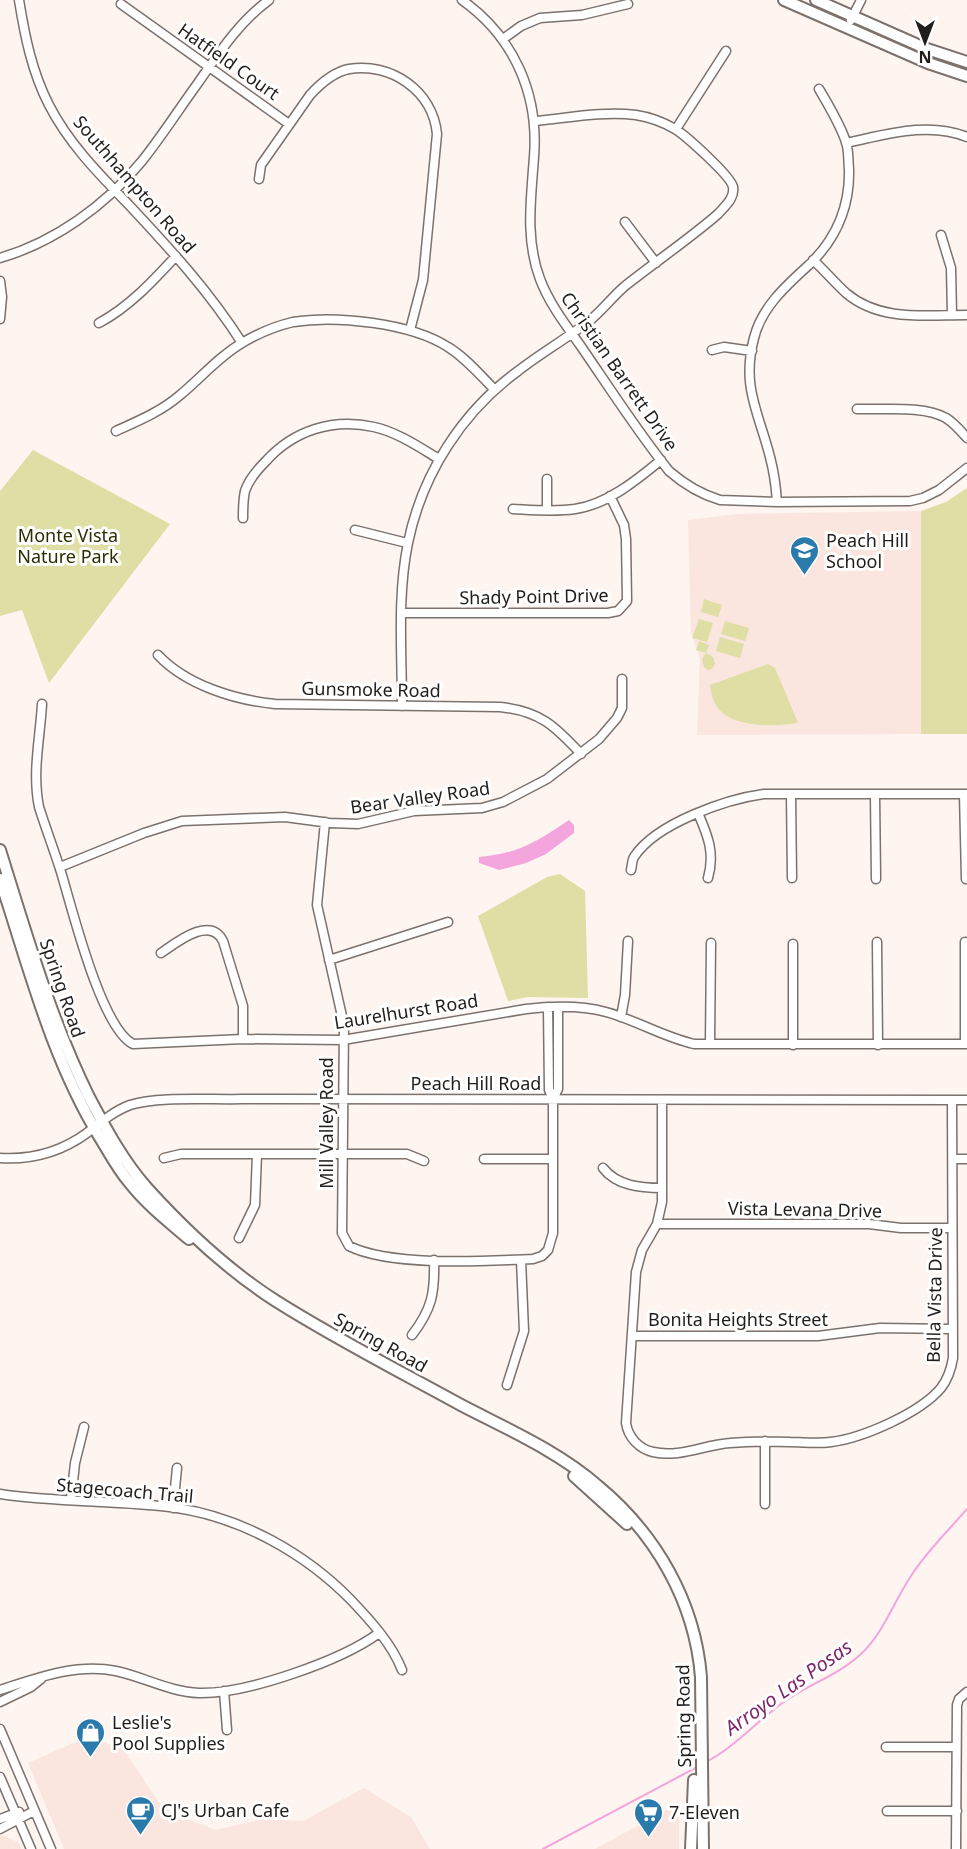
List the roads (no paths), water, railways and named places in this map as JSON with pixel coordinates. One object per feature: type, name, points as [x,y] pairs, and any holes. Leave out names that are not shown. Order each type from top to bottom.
[{"type":"main road","points":[[784,0],[846,29],[928,63],[967,76]]},
{"type":"main road","points":[[816,0],[927,49],[967,62]]},
{"type":"main road","name":"Spring Road","points":[[0,850],[53,1014],[98,1124]]},
{"type":"main road","name":"Spring Road","points":[[0,879],[50,1033],[69,1081],[98,1124],[146,1187],[212,1252],[261,1291],[387,1364],[535,1444],[597,1484],[639,1527],[663,1561],[680,1593],[690,1619],[700,1663],[698,1781],[703,1849]]},
{"type":"main road","name":"Spring Road","points":[[691,1849],[698,1781]]},
{"type":"street","name":"Southhampton Road","points":[[19,0],[27,47],[49,106],[81,153],[215,302],[242,343]]},
{"type":"street","points":[[0,258],[32,246],[57,233],[114,191],[142,161],[244,22],[269,0]]},
{"type":"street","name":"Christian Barrett Drive","points":[[462,0],[486,20],[503,39],[525,80],[535,122],[529,220],[530,240],[540,281],[572,334],[661,460],[682,483],[703,495],[720,500],[910,501],[923,498],[939,490],[967,468]]},
{"type":"street","points":[[846,29],[861,0]]},
{"type":"street","name":"Hatfield Court","points":[[121,3],[289,124]]},
{"type":"street","points":[[503,39],[520,26],[540,18],[582,15],[628,4]]},
{"type":"street","points":[[676,129],[726,51]]},
{"type":"street","points":[[260,179],[261,165],[289,124],[318,85],[334,75],[348,69],[375,69],[394,75],[417,90],[430,108],[436,126],[437,146],[423,280],[410,330]]},
{"type":"street","points":[[777,502],[771,459],[751,396],[749,372],[754,336],[776,297],[813,260],[835,233],[843,214],[849,189],[846,143],[819,89]]},
{"type":"street","points":[[402,706],[401,613],[407,543],[418,504],[439,459],[463,424],[495,390],[517,371],[591,320],[623,287],[702,228],[728,203],[732,196],[732,183],[708,158],[676,129],[652,119],[617,113],[535,122]]},
{"type":"street","points":[[846,143],[922,130],[941,130],[967,137]]},
{"type":"street","points":[[625,222],[656,263]]},
{"type":"street","points":[[941,235],[951,268],[952,315]]},
{"type":"street","points":[[99,323],[131,301],[176,256]]},
{"type":"street","points":[[813,260],[846,293],[873,310],[899,315],[967,315]]},
{"type":"street","points":[[0,281],[2,297],[0,319]]},
{"type":"street","points":[[116,431],[146,418],[170,403],[223,355],[242,343],[284,325],[310,320],[350,321],[410,330],[447,345],[470,364],[495,390]]},
{"type":"street","points":[[712,350],[724,347],[752,351]]},
{"type":"street","points":[[856,409],[930,412],[945,417],[967,438]]},
{"type":"street","points":[[243,518],[246,490],[261,466],[289,440],[317,428],[350,423],[375,427],[405,439],[439,459]]},
{"type":"street","points":[[513,509],[574,509],[588,506],[610,496],[661,460]]},
{"type":"street","points":[[547,479],[547,510]]},
{"type":"street","name":"Shady Point Drive","points":[[401,613],[608,613],[618,611],[627,601],[628,556],[624,525],[610,496]]},
{"type":"street","points":[[355,530],[407,543]]},
{"type":"street","name":"Gunsmoke Road","points":[[158,655],[170,668],[249,701],[275,704],[500,707],[528,712],[556,728],[580,754]]},
{"type":"street","name":"Bear Valley Road","points":[[60,867],[144,833],[182,821],[285,816],[325,822],[366,823],[414,811],[482,808],[492,805],[525,792],[599,740],[617,718],[623,700],[622,679]]},
{"type":"street","name":"Laurelhurst Road","points":[[42,704],[36,752],[37,794],[48,835],[100,992],[123,1036],[130,1042],[140,1045],[243,1039],[343,1040],[515,1010],[558,1007],[593,1009],[621,1017],[679,1041],[694,1044],[966,1044]]},
{"type":"street","points":[[791,794],[792,878]]},
{"type":"street","points":[[631,870],[634,857],[649,842],[675,823],[728,802],[753,796],[966,794],[966,879]]},
{"type":"street","points":[[875,795],[876,879]]},
{"type":"street","points":[[698,813],[711,843],[711,866],[708,878]]},
{"type":"street","name":"Mill Valley Road","points":[[325,822],[317,905],[343,1017],[342,1233],[349,1246],[397,1259],[434,1260]]},
{"type":"street","points":[[329,960],[448,922]]},
{"type":"street","points":[[161,953],[189,935],[208,930],[218,932],[243,1006],[243,1039]]},
{"type":"street","points":[[621,1017],[625,995],[628,941]]},
{"type":"street","points":[[877,942],[878,1045]]},
{"type":"street","points":[[964,942],[966,1044]]},
{"type":"street","points":[[710,1044],[711,943]]},
{"type":"street","points":[[793,1045],[794,944]]},
{"type":"street","points":[[412,1335],[426,1316],[432,1301],[434,1260],[534,1259],[542,1256],[548,1250],[553,1233],[553,1099],[549,1090],[548,1007]]},
{"type":"street","points":[[553,1099],[558,1089],[558,1007]]},
{"type":"street","name":"Peach Hill Road","points":[[0,1158],[24,1158],[46,1154],[67,1146],[122,1109],[145,1102],[242,1099],[967,1100]]},
{"type":"street","points":[[632,1336],[636,1272],[642,1250],[657,1224],[662,1188],[662,1100]]},
{"type":"street","name":"Bella Vista Drive","points":[[632,1336],[627,1429],[634,1441],[648,1450],[676,1454],[727,1443],[765,1441],[828,1443],[844,1440],[886,1423],[919,1406],[939,1389],[950,1374],[953,1358],[952,1100]]},
{"type":"street","points":[[164,1158],[181,1154],[343,1153],[407,1154],[424,1161]]},
{"type":"street","points":[[239,1239],[255,1205],[257,1154]]},
{"type":"street","points":[[484,1159],[553,1159]]},
{"type":"street","points":[[953,1159],[967,1159]]},
{"type":"street","points":[[603,1168],[615,1180],[624,1184],[662,1188]]},
{"type":"street","name":"Vista Levana Drive","points":[[657,1224],[869,1224],[901,1228],[952,1228]]},
{"type":"street","points":[[507,1385],[524,1330],[521,1260]]},
{"type":"street","name":"Bonita Heights Street","points":[[632,1336],[818,1336],[880,1328],[952,1329]]},
{"type":"street","points":[[71,1500],[75,1463],[84,1427]]},
{"type":"street","points":[[765,1441],[765,1504]]},
{"type":"street","points":[[173,1508],[177,1468]]},
{"type":"street","name":"Stagecoach Trail","points":[[0,1494],[173,1508],[236,1524],[290,1550],[312,1565],[342,1591],[379,1633],[398,1660],[402,1670]]},
{"type":"street","points":[[0,1690],[68,1671],[97,1669],[124,1674],[176,1690],[198,1693],[224,1691],[276,1678],[331,1660],[379,1633]]},
{"type":"street","points":[[0,1702],[31,1687],[41,1678]]},
{"type":"street","points":[[224,1691],[227,1730]]},
{"type":"street","points":[[956,1849],[957,1705],[959,1699],[967,1692]]},
{"type":"street","points":[[0,1729],[51,1849]]},
{"type":"street","points":[[886,1747],[956,1747]]},
{"type":"street","points":[[0,1777],[31,1849]]},
{"type":"street","points":[[0,1819],[34,1810]]},
{"type":"street","points":[[887,1811],[957,1811]]},
{"type":"street","points":[[0,1829],[17,1816]]},
{"type":"waterway","name":"Arroyo Las Posas","points":[[704,1763],[735,1743],[781,1704],[843,1668],[862,1653],[877,1636],[917,1567],[967,1509]]},
{"type":"waterway","name":"Arroyo Las Posas","points":[[543,1849],[699,1766]]},
{"type":"place","name":"Peach Hill School","points":[[805,576]]},
{"type":"place","name":"Leslie's Pool Supplies","points":[[91,1758]]},
{"type":"place","name":"CJ's Urban Cafe","points":[[140,1836]]},
{"type":"place","name":"7-Eleven","points":[[648,1838]]},
{"type":"park label","name":"Monte Vista Nature Park","points":[[68,545]]}]
